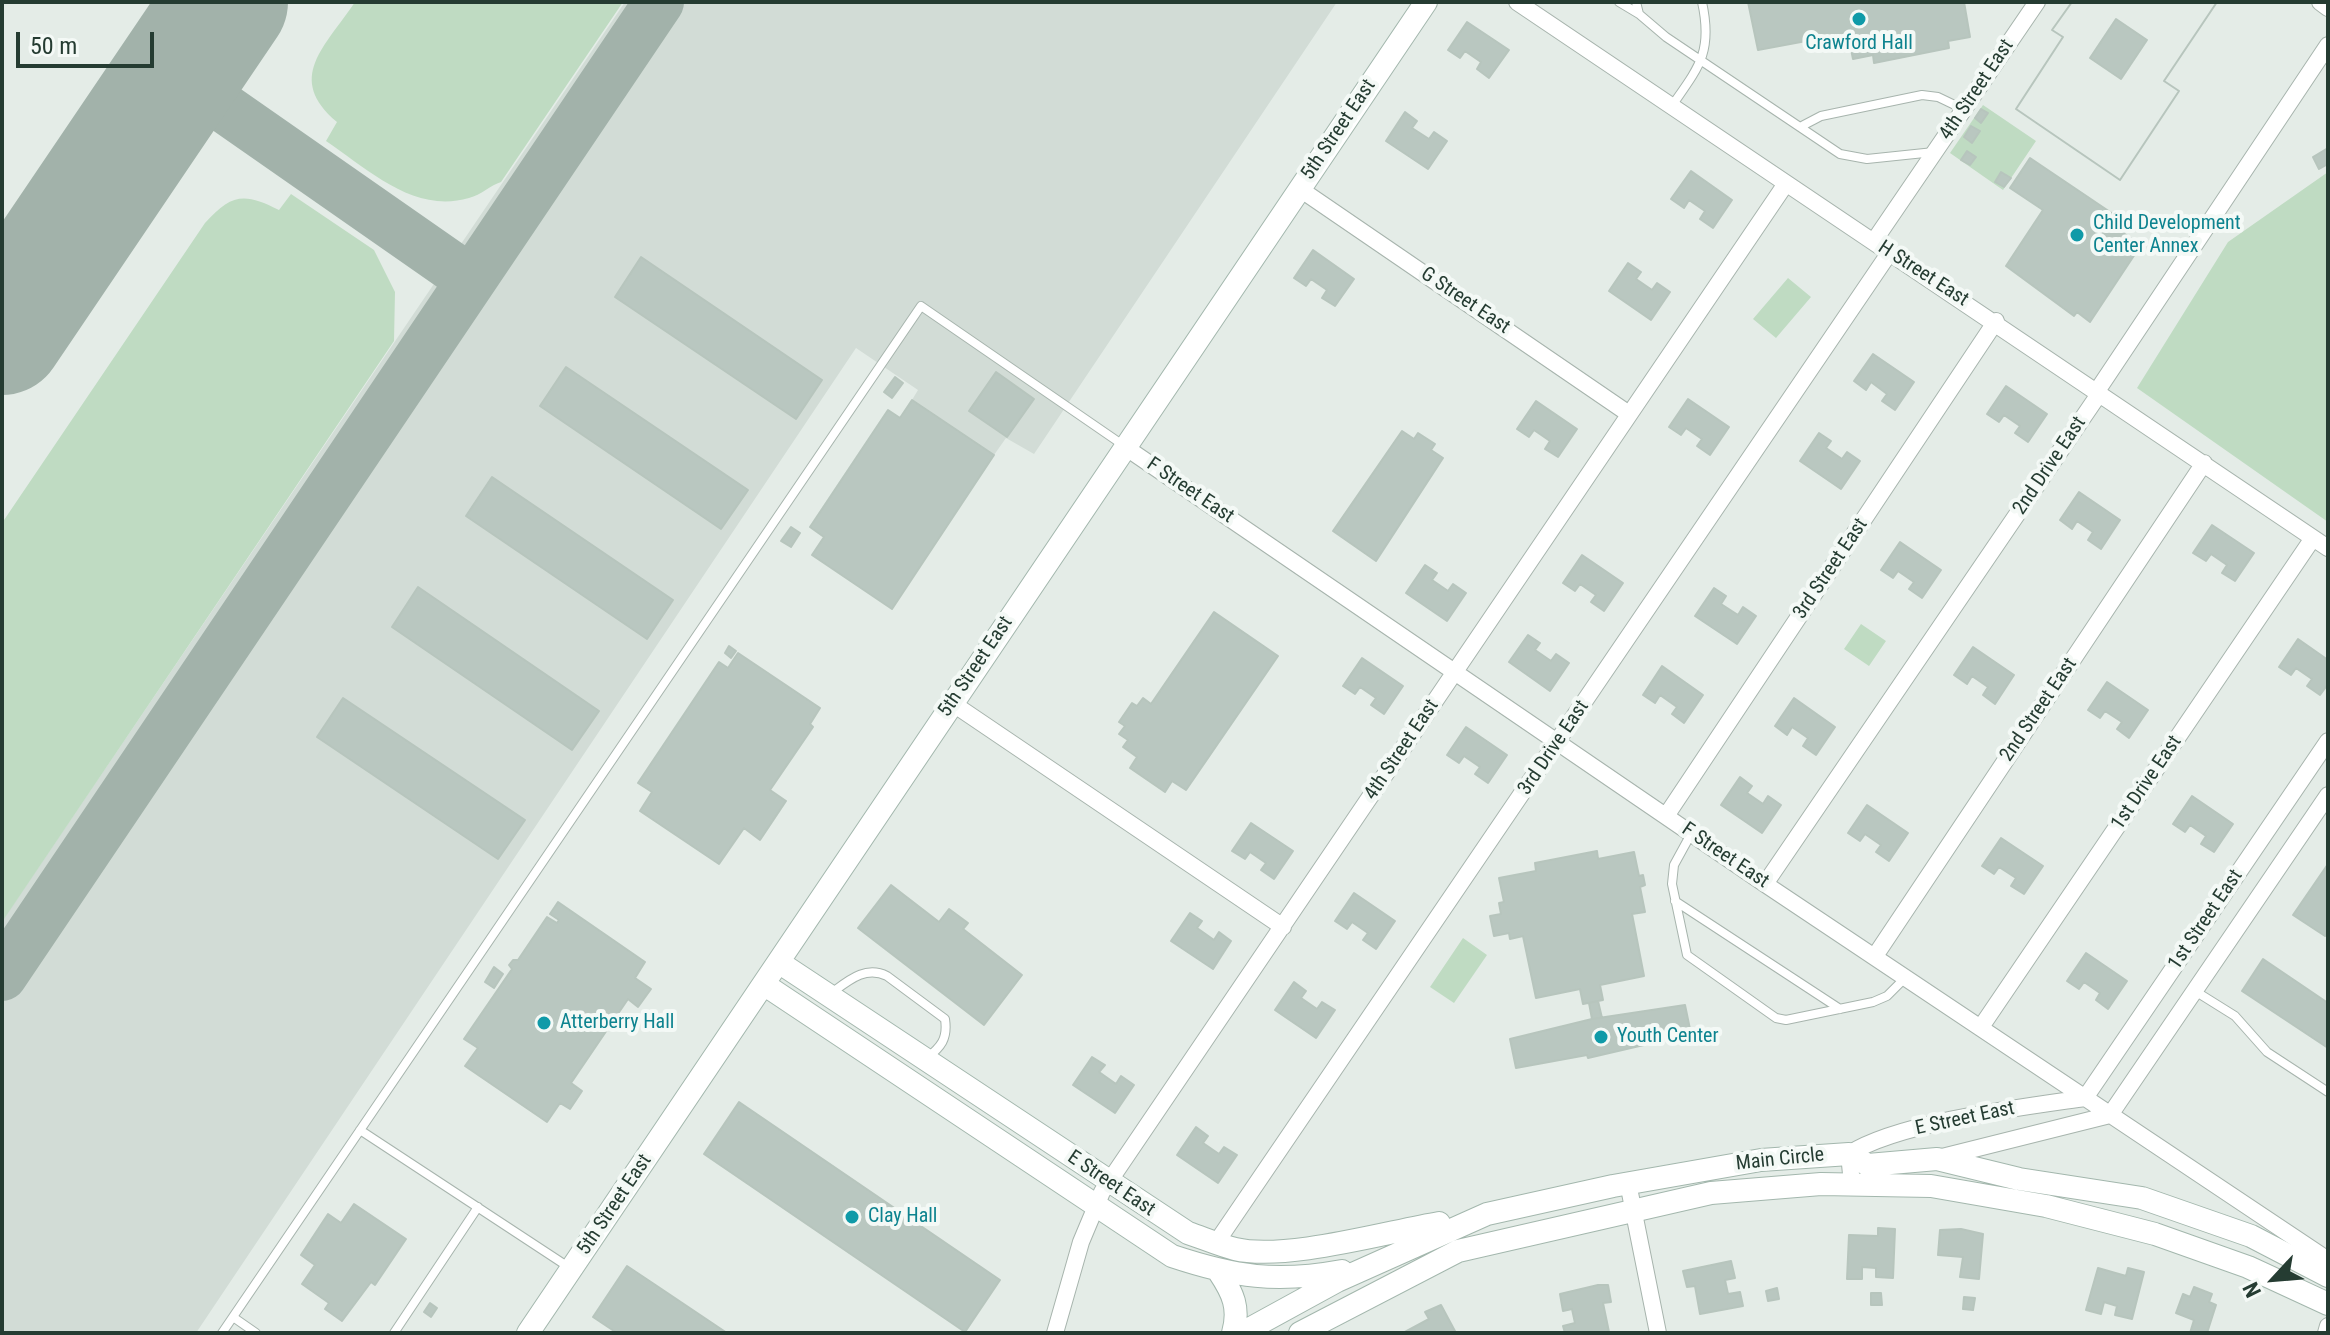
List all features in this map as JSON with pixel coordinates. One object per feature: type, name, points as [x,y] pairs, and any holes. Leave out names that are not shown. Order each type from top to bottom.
[{"type":"street","name":"5th Street East","points":[[528,1333],[1426,2]]},
{"type":"street","name":"H Street East","points":[[1517,2],[1785,185],[1996,321],[2328,548]]},
{"type":"street","name":"4th Street East","points":[[1874,241],[2037,2]]},
{"type":"street","points":[[2320,2],[2328,8]]},
{"type":"street","name":"2nd Drive East","points":[[1765,884],[2097,397],[2097,391],[2328,45]]},
{"type":"street","name":"4th Street East","points":[[1055,1333],[1095,1207],[1109,1183],[1785,185]]},
{"type":"street","name":"G Street East","points":[[1300,189],[1629,414]]},
{"type":"street","name":"3rd Drive East","points":[[1216,1243],[1890,252]]},
{"type":"street","name":"3rd Street East","points":[[1666,816],[1996,321]]},
{"type":"street","name":"F Street East","points":[[1125,447],[1765,884],[2328,1260]]},
{"type":"street","name":"2nd Street East","points":[[1875,956],[2204,463]]},
{"type":"street","name":"1st Drive East","points":[[1981,1027],[2313,538]]},
{"type":"street","points":[[952,703],[1283,927]]},
{"type":"street","name":"1st Street East","points":[[2085,1098],[2328,741]]},
{"type":"street","name":"1st Street East","points":[[2110,1115],[2328,795]]},
{"type":"street","name":"E Street East","points":[[780,963],[1169,1223],[1216,1243],[1236,1250],[1285,1249],[1487,1214]]},
{"type":"street","name":"E Street East","points":[[765,985],[1172,1256],[1219,1272],[1270,1280],[1458,1251]]},
{"type":"street","name":"E Street East","points":[[1849,1154],[1872,1139],[2027,1106],[2085,1098]]},
{"type":"street","name":"E Street East","points":[[1937,1159],[2110,1115]]},
{"type":"street","points":[[1849,1154],[1852,1184]]},
{"type":"street","name":"Main Circle","points":[[1242,1333],[1365,1267],[1487,1214],[1628,1183],[1761,1160],[1849,1154],[1868,1165],[1937,1159],[2019,1179],[2142,1198],[2251,1236],[2328,1276]]},
{"type":"street","points":[[1628,1183],[1658,1333]]},
{"type":"street","name":"Main Circle","points":[[1300,1333],[1458,1251],[1711,1193],[1852,1184],[1931,1186],[2046,1206],[2168,1238],[2248,1267],[2328,1304]]},
{"type":"street","points":[[1219,1272],[1234,1294],[1237,1318],[1233,1333]]},
{"type":"street","points":[[2326,1333],[2328,1326]]},
{"type":"lane","points":[[1619,2],[1703,62],[1853,159],[1935,152]]},
{"type":"lane","points":[[1636,2],[1639,14]]},
{"type":"lane","points":[[1671,108],[1703,62],[1708,30],[1702,2]]},
{"type":"lane","points":[[1800,127],[1821,116],[1922,95],[1938,97],[1964,110]]},
{"type":"lane","points":[[222,1333],[921,306],[1125,447]]},
{"type":"lane","points":[[1691,833],[1674,865],[1675,901],[1687,955],[1762,1011],[1786,1020],[1840,1009],[1887,996],[1906,977]]},
{"type":"lane","points":[[1675,901],[1840,1009]]},
{"type":"lane","points":[[830,994],[863,972],[876,970],[887,976],[945,1019],[947,1032],[942,1046],[926,1060]]},
{"type":"lane","points":[[2195,991],[2235,1016],[2267,1052],[2328,1092]]},
{"type":"lane","points":[[360,1130],[571,1268]]},
{"type":"lane","points":[[394,1333],[478,1207]]},
{"type":"lane","points":[[233,1317],[256,1333]]},
{"type":"shaded area","points":[[625,2],[1337,2],[1034,454],[1006,438],[994,455],[912,400],[918,390],[856,348],[196,1333],[2,1333],[2,921]]},
{"type":"green space","points":[[355,2],[623,2],[501,182],[473,197],[449,201],[411,195],[376,176],[326,141],[337,122],[322,106],[314,91],[312,77],[315,62]]},
{"type":"green space","points":[[1983,105],[2036,141],[2003,190],[1950,153]]},
{"type":"green space","points":[[2328,172],[2328,522],[2137,388],[2228,242]]},
{"type":"green space","points":[[291,194],[374,250],[395,292],[394,341],[2,922],[2,523],[205,223],[231,201],[256,200],[279,210]]},
{"type":"green space","points":[[1788,278],[1811,297],[1776,338],[1753,319]]},
{"type":"green space","points":[[1861,624],[1886,641],[1869,666],[1844,649]]},
{"type":"green space","points":[[1463,938],[1487,955],[1454,1003],[1430,987]]},
{"type":"building","name":"Crawford Hall","points":[[1748,2],[1964,2],[1970,37],[1948,41],[1949,48],[1874,63],[1873,55],[1853,59],[1849,39],[1840,41],[1833,36],[1758,50]]},
{"type":"building","points":[[2072,2],[2217,2],[2164,81],[2179,91],[2120,180],[2016,109],[2063,37],[2052,30]],"holes":[[[2116,19],[2147,40],[2121,79],[2090,58]]]},
{"type":"building","points":[[2072,2],[2217,2],[2164,81],[2179,91],[2120,180],[2016,109],[2063,37],[2052,30]]},
{"type":"building","points":[[1467,22],[1509,50],[1489,78],[1477,69],[1481,62],[1465,51],[1460,58],[1448,50]]},
{"type":"building","points":[[1981,109],[1988,113],[1981,123],[1975,118]]},
{"type":"building","points":[[1405,112],[1417,121],[1412,128],[1429,139],[1434,132],[1447,141],[1428,169],[1386,141]]},
{"type":"building","points":[[1971,126],[1980,131],[1972,143],[1964,137]]},
{"type":"building","points":[[2328,148],[2328,164],[2319,169],[2313,157]]},
{"type":"building","points":[[1967,151],[1976,157],[1970,165],[1961,160]]},
{"type":"building","name":"Child Development Center Annex","points":[[2030,158],[2119,218],[2113,226],[2141,245],[2090,322],[2077,312],[2074,316],[2006,266],[2043,210],[2010,188]]},
{"type":"building","points":[[1691,171],[1732,200],[1713,228],[1700,219],[1705,211],[1689,200],[1684,208],[1671,199]]},
{"type":"building","points":[[2001,172],[2011,178],[2004,187],[1995,182]]},
{"type":"building","points":[[1313,250],[1354,279],[1335,306],[1322,298],[1327,290],[1311,279],[1306,286],[1294,278]]},
{"type":"building","points":[[641,257],[822,380],[796,419],[615,297]]},
{"type":"building","points":[[1628,263],[1641,272],[1636,279],[1652,290],[1657,283],[1670,292],[1651,320],[1609,291]]},
{"type":"building","points":[[1873,354],[1914,382],[1895,410],[1882,401],[1887,394],[1871,382],[1866,390],[1854,381]]},
{"type":"building","points":[[566,367],[748,490],[721,529],[540,406]]},
{"type":"building","points":[[996,372],[1034,399],[1007,437],[969,411]]},
{"type":"building","points":[[895,377],[903,383],[892,398],[884,392]]},
{"type":"building","points":[[2006,386],[2047,414],[2028,442],[2015,433],[2020,426],[2004,415],[1999,422],[1987,414]]},
{"type":"building","points":[[1688,399],[1729,427],[1710,455],[1697,446],[1702,439],[1686,428],[1681,435],[1669,427]]},
{"type":"building","points":[[912,400],[994,455],[892,609],[812,555],[824,537],[810,527],[888,410],[900,418]]},
{"type":"building","points":[[1536,401],[1577,429],[1558,457],[1545,449],[1550,441],[1534,430],[1529,437],[1517,429]]},
{"type":"building","points":[[1402,431],[1414,439],[1418,433],[1435,444],[1431,450],[1443,458],[1376,561],[1333,531]]},
{"type":"building","points":[[1819,433],[1831,441],[1826,448],[1842,459],[1847,452],[1860,461],[1841,489],[1800,461]]},
{"type":"building","points":[[492,477],[673,600],[647,639],[466,516]]},
{"type":"building","points":[[2079,492],[2120,520],[2101,549],[2088,540],[2093,532],[2077,521],[2072,529],[2060,520]]},
{"type":"building","points":[[2212,525],[2254,553],[2235,581],[2222,573],[2227,565],[2211,554],[2206,561],[2193,553]]},
{"type":"building","points":[[791,527],[800,533],[791,547],[781,541]]},
{"type":"building","points":[[1900,542],[1941,570],[1922,598],[1909,589],[1914,582],[1898,571],[1893,578],[1881,570]]},
{"type":"building","points":[[1582,555],[1623,583],[1604,611],[1591,602],[1596,595],[1580,584],[1575,591],[1563,583]]},
{"type":"building","points":[[1425,565],[1437,573],[1432,580],[1448,591],[1453,584],[1466,593],[1447,621],[1406,593]]},
{"type":"building","points":[[418,587],[599,711],[572,750],[392,627]]},
{"type":"building","points":[[1714,588],[1726,596],[1721,604],[1738,615],[1743,607],[1756,616],[1737,644],[1695,616]]},
{"type":"building","points":[[1214,612],[1278,656],[1186,790],[1172,781],[1165,792],[1130,768],[1137,757],[1123,747],[1128,740],[1119,734],[1125,726],[1119,722],[1132,703],[1137,706],[1143,698],[1151,704]]},
{"type":"building","points":[[1528,635],[1540,643],[1535,650],[1551,661],[1556,654],[1569,663],[1550,691],[1509,662]]},
{"type":"building","points":[[2298,639],[2328,660],[2328,684],[2320,695],[2307,686],[2312,679],[2296,668],[2291,675],[2279,667]]},
{"type":"building","points":[[729,646],[736,651],[731,658],[725,653]]},
{"type":"building","points":[[1973,647],[2014,675],[1995,704],[1983,695],[1988,687],[1972,676],[1967,684],[1954,675]]},
{"type":"building","points":[[738,653],[820,708],[810,724],[813,727],[770,790],[786,801],[760,840],[744,828],[719,864],[640,811],[652,792],[638,783],[719,662],[728,668]]},
{"type":"building","points":[[1362,658],[1403,686],[1384,714],[1371,705],[1376,698],[1360,687],[1355,694],[1343,686]]},
{"type":"building","points":[[1662,666],[1703,695],[1684,723],[1672,714],[1677,707],[1660,695],[1655,703],[1643,695]]},
{"type":"building","points":[[2107,682],[2148,710],[2129,738],[2117,729],[2122,722],[2105,711],[2100,718],[2088,710]]},
{"type":"building","points":[[343,698],[525,820],[498,859],[317,737]]},
{"type":"building","points":[[1794,698],[1835,727],[1816,755],[1803,746],[1808,738],[1792,727],[1787,735],[1775,726]]},
{"type":"building","points":[[1466,727],[1507,755],[1488,783],[1475,774],[1480,767],[1464,756],[1459,763],[1447,755]]},
{"type":"building","points":[[1740,777],[1752,786],[1747,793],[1763,804],[1768,796],[1781,805],[1762,833],[1721,805]]},
{"type":"building","points":[[2192,796],[2233,824],[2214,852],[2201,844],[2206,836],[2190,825],[2185,832],[2173,824]]},
{"type":"building","points":[[1867,805],[1908,833],[1889,861],[1876,852],[1881,845],[1865,834],[1860,841],[1848,833]]},
{"type":"building","points":[[1251,823],[1293,851],[1274,879],[1261,870],[1266,863],[1250,852],[1245,859],[1232,851]]},
{"type":"building","points":[[2001,838],[2043,866],[2024,894],[2011,886],[2016,878],[1999,867],[1994,874],[1982,866]]},
{"type":"building","points":[[1597,851],[1598,859],[1634,852],[1639,876],[1643,875],[1645,885],[1640,887],[1645,912],[1632,914],[1644,976],[1600,985],[1603,1000],[1583,1004],[1580,989],[1536,998],[1523,936],[1510,939],[1509,933],[1494,936],[1490,916],[1501,914],[1499,903],[1504,902],[1499,878],[1536,871],[1535,863]]},
{"type":"building","points":[[2328,864],[2328,931],[2325,936],[2293,915]]},
{"type":"building","points":[[891,885],[939,922],[949,909],[968,923],[963,929],[1022,975],[984,1025],[858,928]]},
{"type":"building","points":[[1354,893],[1395,921],[1376,949],[1363,940],[1368,933],[1352,922],[1347,929],[1335,921]]},
{"type":"building","name":"Atterberry Hall","points":[[558,902],[645,962],[635,978],[651,989],[638,1007],[628,999],[571,1083],[582,1091],[570,1109],[560,1103],[547,1122],[465,1066],[478,1048],[464,1039],[512,969],[509,965],[513,960],[518,960],[547,917],[557,923],[559,920],[550,914]]},
{"type":"building","points":[[1190,913],[1202,921],[1197,928],[1214,940],[1219,932],[1231,941],[1213,969],[1171,941]]},
{"type":"building","points":[[2086,953],[2127,981],[2108,1009],[2096,1000],[2100,993],[2084,982],[2079,989],[2067,981]]},
{"type":"building","points":[[2263,959],[2328,1003],[2328,1048],[2242,991]]},
{"type":"building","points":[[494,967],[503,974],[494,988],[485,982]]},
{"type":"building","points":[[1294,982],[1306,991],[1301,998],[1317,1009],[1322,1002],[1335,1010],[1316,1038],[1275,1010]]},
{"type":"building","points":[[1598,1001],[1602,1018],[1592,1019],[1589,1003]]},
{"type":"building","name":"Youth Center","points":[[1685,1005],[1691,1034],[1588,1058],[1587,1055],[1516,1068],[1510,1039],[1592,1019]]},
{"type":"building","points":[[1092,1057],[1105,1065],[1099,1072],[1116,1084],[1121,1076],[1134,1085],[1115,1113],[1073,1085]]},
{"type":"building","name":"Clay Hall","points":[[739,1102],[1000,1280],[965,1332],[704,1154]]},
{"type":"building","points":[[1196,1127],[1208,1136],[1203,1143],[1219,1154],[1224,1147],[1237,1155],[1218,1183],[1177,1155]]},
{"type":"building","points":[[354,1204],[406,1239],[375,1285],[371,1282],[342,1321],[325,1309],[329,1303],[302,1284],[315,1265],[301,1255],[328,1214],[341,1223]]},
{"type":"building","points":[[1878,1228],[1895,1229],[1893,1278],[1876,1277],[1876,1268],[1862,1267],[1862,1279],[1847,1279],[1849,1235],[1878,1236]]},
{"type":"building","points":[[1961,1229],[1983,1234],[1979,1279],[1960,1277],[1963,1257],[1938,1255],[1940,1230]]},
{"type":"building","points":[[1731,1261],[1735,1278],[1725,1280],[1728,1294],[1740,1292],[1743,1306],[1700,1314],[1695,1286],[1687,1287],[1683,1271]]},
{"type":"building","points":[[627,1266],[727,1333],[617,1333],[593,1317]]},
{"type":"building","points":[[2098,1268],[2126,1276],[2128,1268],[2144,1272],[2132,1319],[2115,1315],[2117,1306],[2104,1302],[2101,1314],[2086,1310]]},
{"type":"building","points":[[1608,1285],[1611,1302],[1603,1303],[1609,1332],[1565,1333],[1563,1326],[1575,1323],[1572,1309],[1563,1311],[1560,1294]]},
{"type":"building","points":[[2194,1287],[2212,1294],[2209,1302],[2216,1305],[2207,1333],[2190,1333],[2194,1320],[2176,1313],[2183,1294],[2190,1297]]},
{"type":"building","points":[[1777,1288],[1779,1299],[1768,1301],[1766,1291]]},
{"type":"building","points":[[1871,1293],[1881,1293],[1882,1305],[1871,1305]]},
{"type":"building","points":[[1964,1297],[1975,1298],[1973,1310],[1963,1309]]},
{"type":"building","points":[[430,1303],[437,1308],[431,1317],[424,1312]]},
{"type":"building","points":[[1441,1305],[1456,1333],[1403,1333],[1429,1319],[1425,1312]]},
{"type":"taxiway","points":[[2,976],[659,2]]},
{"type":"taxiway","points":[[177,75],[471,280]]},
{"type":"runway","points":[[2,333],[226,2]]},
{"type":"place","name":"Crawford Hall","points":[[1859,19]]},
{"type":"place","name":"Child Development Center Annex","points":[[2077,235]]},
{"type":"place","name":"Atterberry Hall","points":[[544,1023]]},
{"type":"place","name":"Youth Center","points":[[1601,1037]]},
{"type":"place","name":"Clay Hall","points":[[852,1217]]}]
